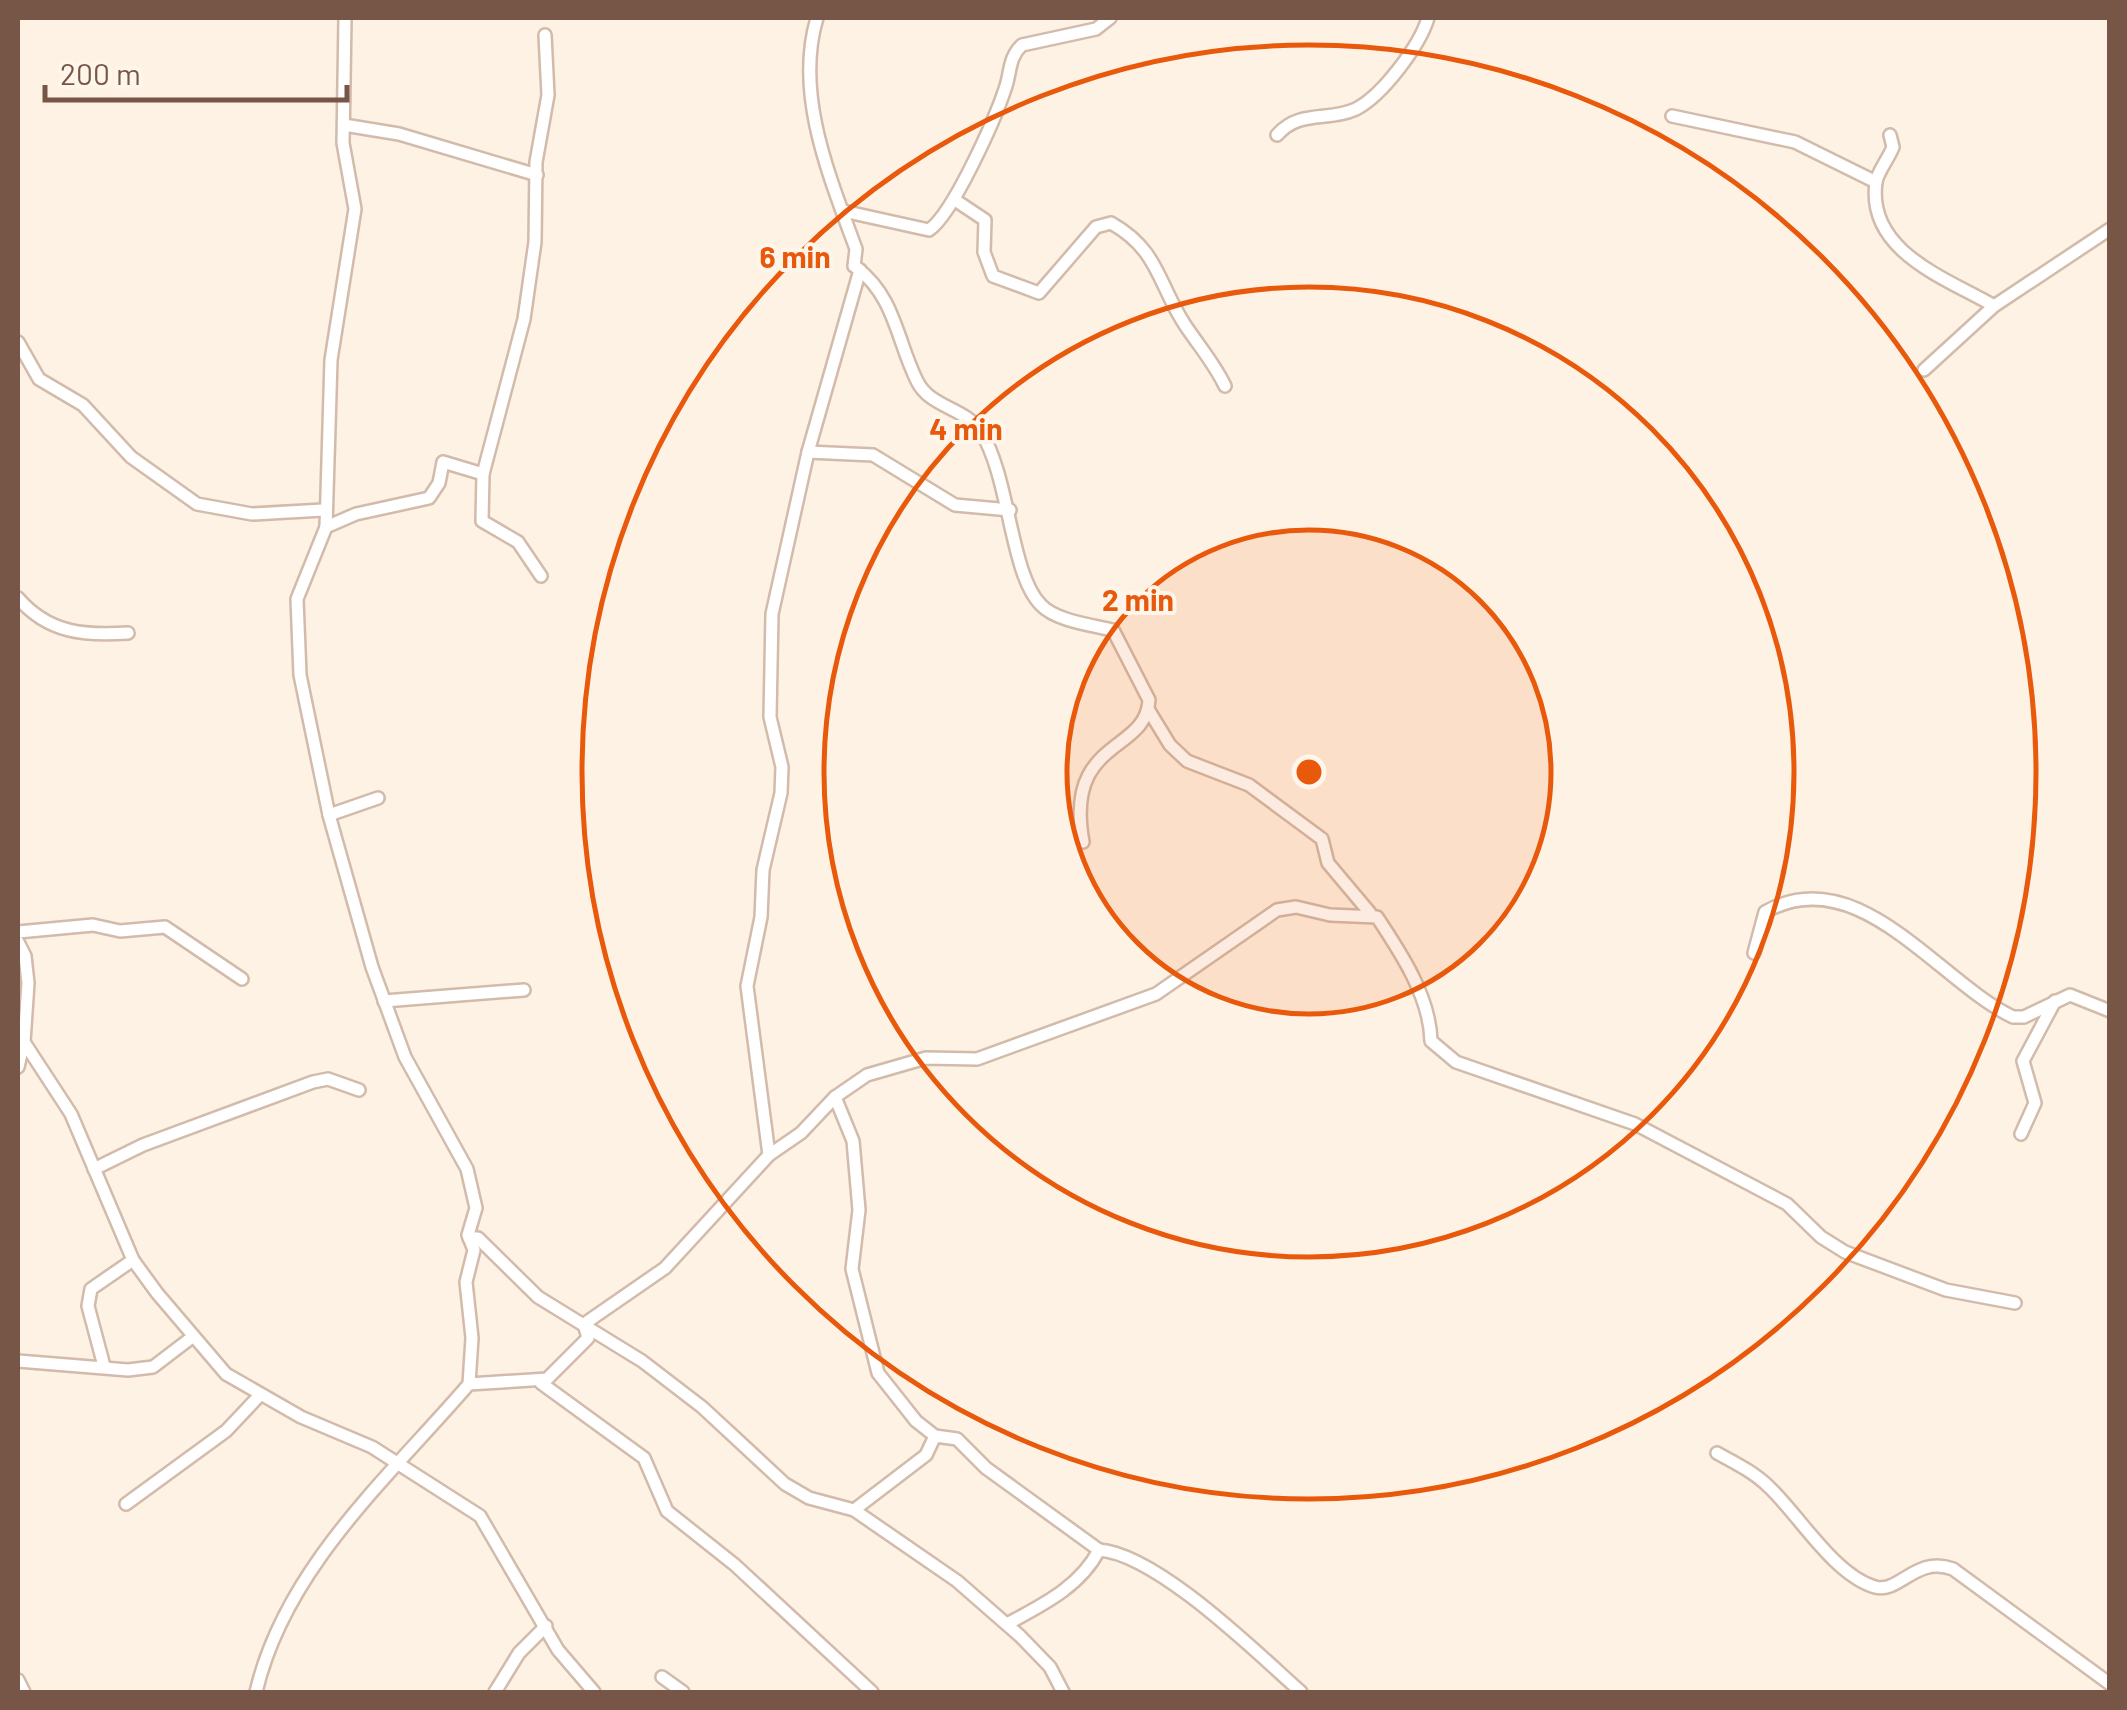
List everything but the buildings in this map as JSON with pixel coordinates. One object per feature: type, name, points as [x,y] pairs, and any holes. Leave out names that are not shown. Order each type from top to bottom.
[{"type":"street","points":[[256,1692],[278,1629],[302,1582],[399,1462],[470,1384],[472,1338],[466,1282],[474,1250],[469,1238],[476,1208],[467,1169],[405,1057],[384,1001],[328,815],[300,675],[297,599],[326,527],[331,360],[343,306],[355,209],[344,126],[345,18]]},
{"type":"street","points":[[817,18],[812,64],[817,135],[856,249],[854,266]]},
{"type":"street","points":[[843,211],[930,230],[955,200],[1005,90],[1016,50],[1022,45],[1096,29],[1110,18]]},
{"type":"street","points":[[1277,136],[1298,119],[1355,109],[1372,97],[1410,56],[1428,18]]},
{"type":"street","points":[[541,576],[518,542],[482,523],[483,474],[524,318],[535,242],[536,175],[548,94],[546,36]]},
{"type":"street","points":[[1672,116],[1796,142],[1876,182]]},
{"type":"street","points":[[344,126],[399,134],[536,175]]},
{"type":"street","points":[[1890,135],[1894,147],[1876,182],[1882,221],[1910,260],[1994,306]]},
{"type":"street","points":[[955,200],[985,220],[983,242],[993,276],[1039,293],[1096,227],[1111,224],[1123,230],[1151,255],[1184,324],[1213,361],[1225,386]]},
{"type":"street","points":[[1924,370],[1994,306],[2110,230]]},
{"type":"street","points":[[769,1155],[747,986],[760,917],[763,870],[781,793],[782,766],[770,717],[772,614],[808,452],[860,270],[854,266]]},
{"type":"street","points":[[854,266],[884,294],[918,383],[928,398],[960,412],[978,427],[990,446],[1025,573],[1040,604],[1052,613],[1113,630],[1149,700],[1148,709],[1131,732],[1094,764],[1079,791],[1083,842]]},
{"type":"street","points":[[18,342],[39,378],[82,405],[100,429],[131,457],[197,504],[252,514],[324,510]]},
{"type":"street","points":[[808,452],[873,455],[955,506],[1010,510]]},
{"type":"street","points":[[326,527],[356,514],[429,498],[439,483],[442,462],[483,474]]},
{"type":"street","points":[[18,598],[45,622],[84,636],[128,633]]},
{"type":"street","points":[[1148,709],[1170,745],[1187,761],[1248,785],[1322,838],[1328,863],[1380,921],[1420,990],[1430,1017],[1431,1041],[1456,1062],[1634,1124],[1786,1204],[1820,1237],[1845,1252],[1946,1290],[2015,1303]]},
{"type":"street","points":[[328,815],[378,798]]},
{"type":"street","points":[[1754,954],[1759,922],[1765,912],[1808,899],[1830,902],[1859,910],[1883,923],[2014,1017],[2024,1017],[2070,996],[2110,1011]]},
{"type":"street","points":[[584,1324],[665,1268],[769,1155],[801,1133],[835,1096],[882,1068],[926,1058],[977,1058],[1156,994],[1276,910],[1288,907],[1330,915],[1370,913]]},
{"type":"street","points":[[18,932],[93,925],[120,930],[164,927],[242,980]]},
{"type":"street","points":[[18,942],[25,956],[28,982],[24,1042],[18,1067]]},
{"type":"street","points":[[384,1001],[524,990]]},
{"type":"street","points":[[2021,1134],[2034,1103],[2024,1076],[2026,1049],[2055,1000]]},
{"type":"street","points":[[24,1042],[59,1093],[133,1260],[191,1338],[226,1374],[260,1395],[399,1462],[480,1516],[574,1672],[594,1692]]},
{"type":"street","points":[[94,1169],[143,1145],[312,1082],[328,1079],[359,1090]]},
{"type":"street","points":[[835,1096],[853,1141],[859,1210],[852,1269],[878,1374],[916,1421],[935,1436],[957,1439],[986,1468],[1086,1545],[1121,1554],[1178,1588],[1301,1692]]},
{"type":"street","points":[[469,1238],[478,1238],[538,1297],[584,1324],[702,1408],[785,1484],[809,1498],[854,1510],[956,1581],[1008,1624],[1050,1668],[1063,1692]]},
{"type":"street","points":[[104,1366],[88,1306],[91,1289],[133,1260]]},
{"type":"street","points":[[542,1383],[588,1338],[584,1324]]},
{"type":"street","points":[[18,1361],[154,1367],[191,1338]]},
{"type":"street","points":[[470,1384],[542,1383],[632,1447],[644,1458],[666,1511],[734,1565],[872,1692]]},
{"type":"street","points":[[126,1504],[226,1432],[260,1395]]},
{"type":"street","points":[[854,1510],[926,1455],[935,1436]]},
{"type":"street","points":[[1718,1453],[1769,1486],[1818,1544],[1870,1585],[1887,1588],[1923,1566],[1953,1570],[2110,1684]]},
{"type":"street","points":[[1008,1624],[1055,1598],[1090,1565],[1099,1550]]},
{"type":"street","points":[[496,1692],[519,1653],[546,1626]]},
{"type":"street","points":[[662,1677],[683,1692]]},
{"type":"street","points":[[18,1680],[24,1692]]}]
